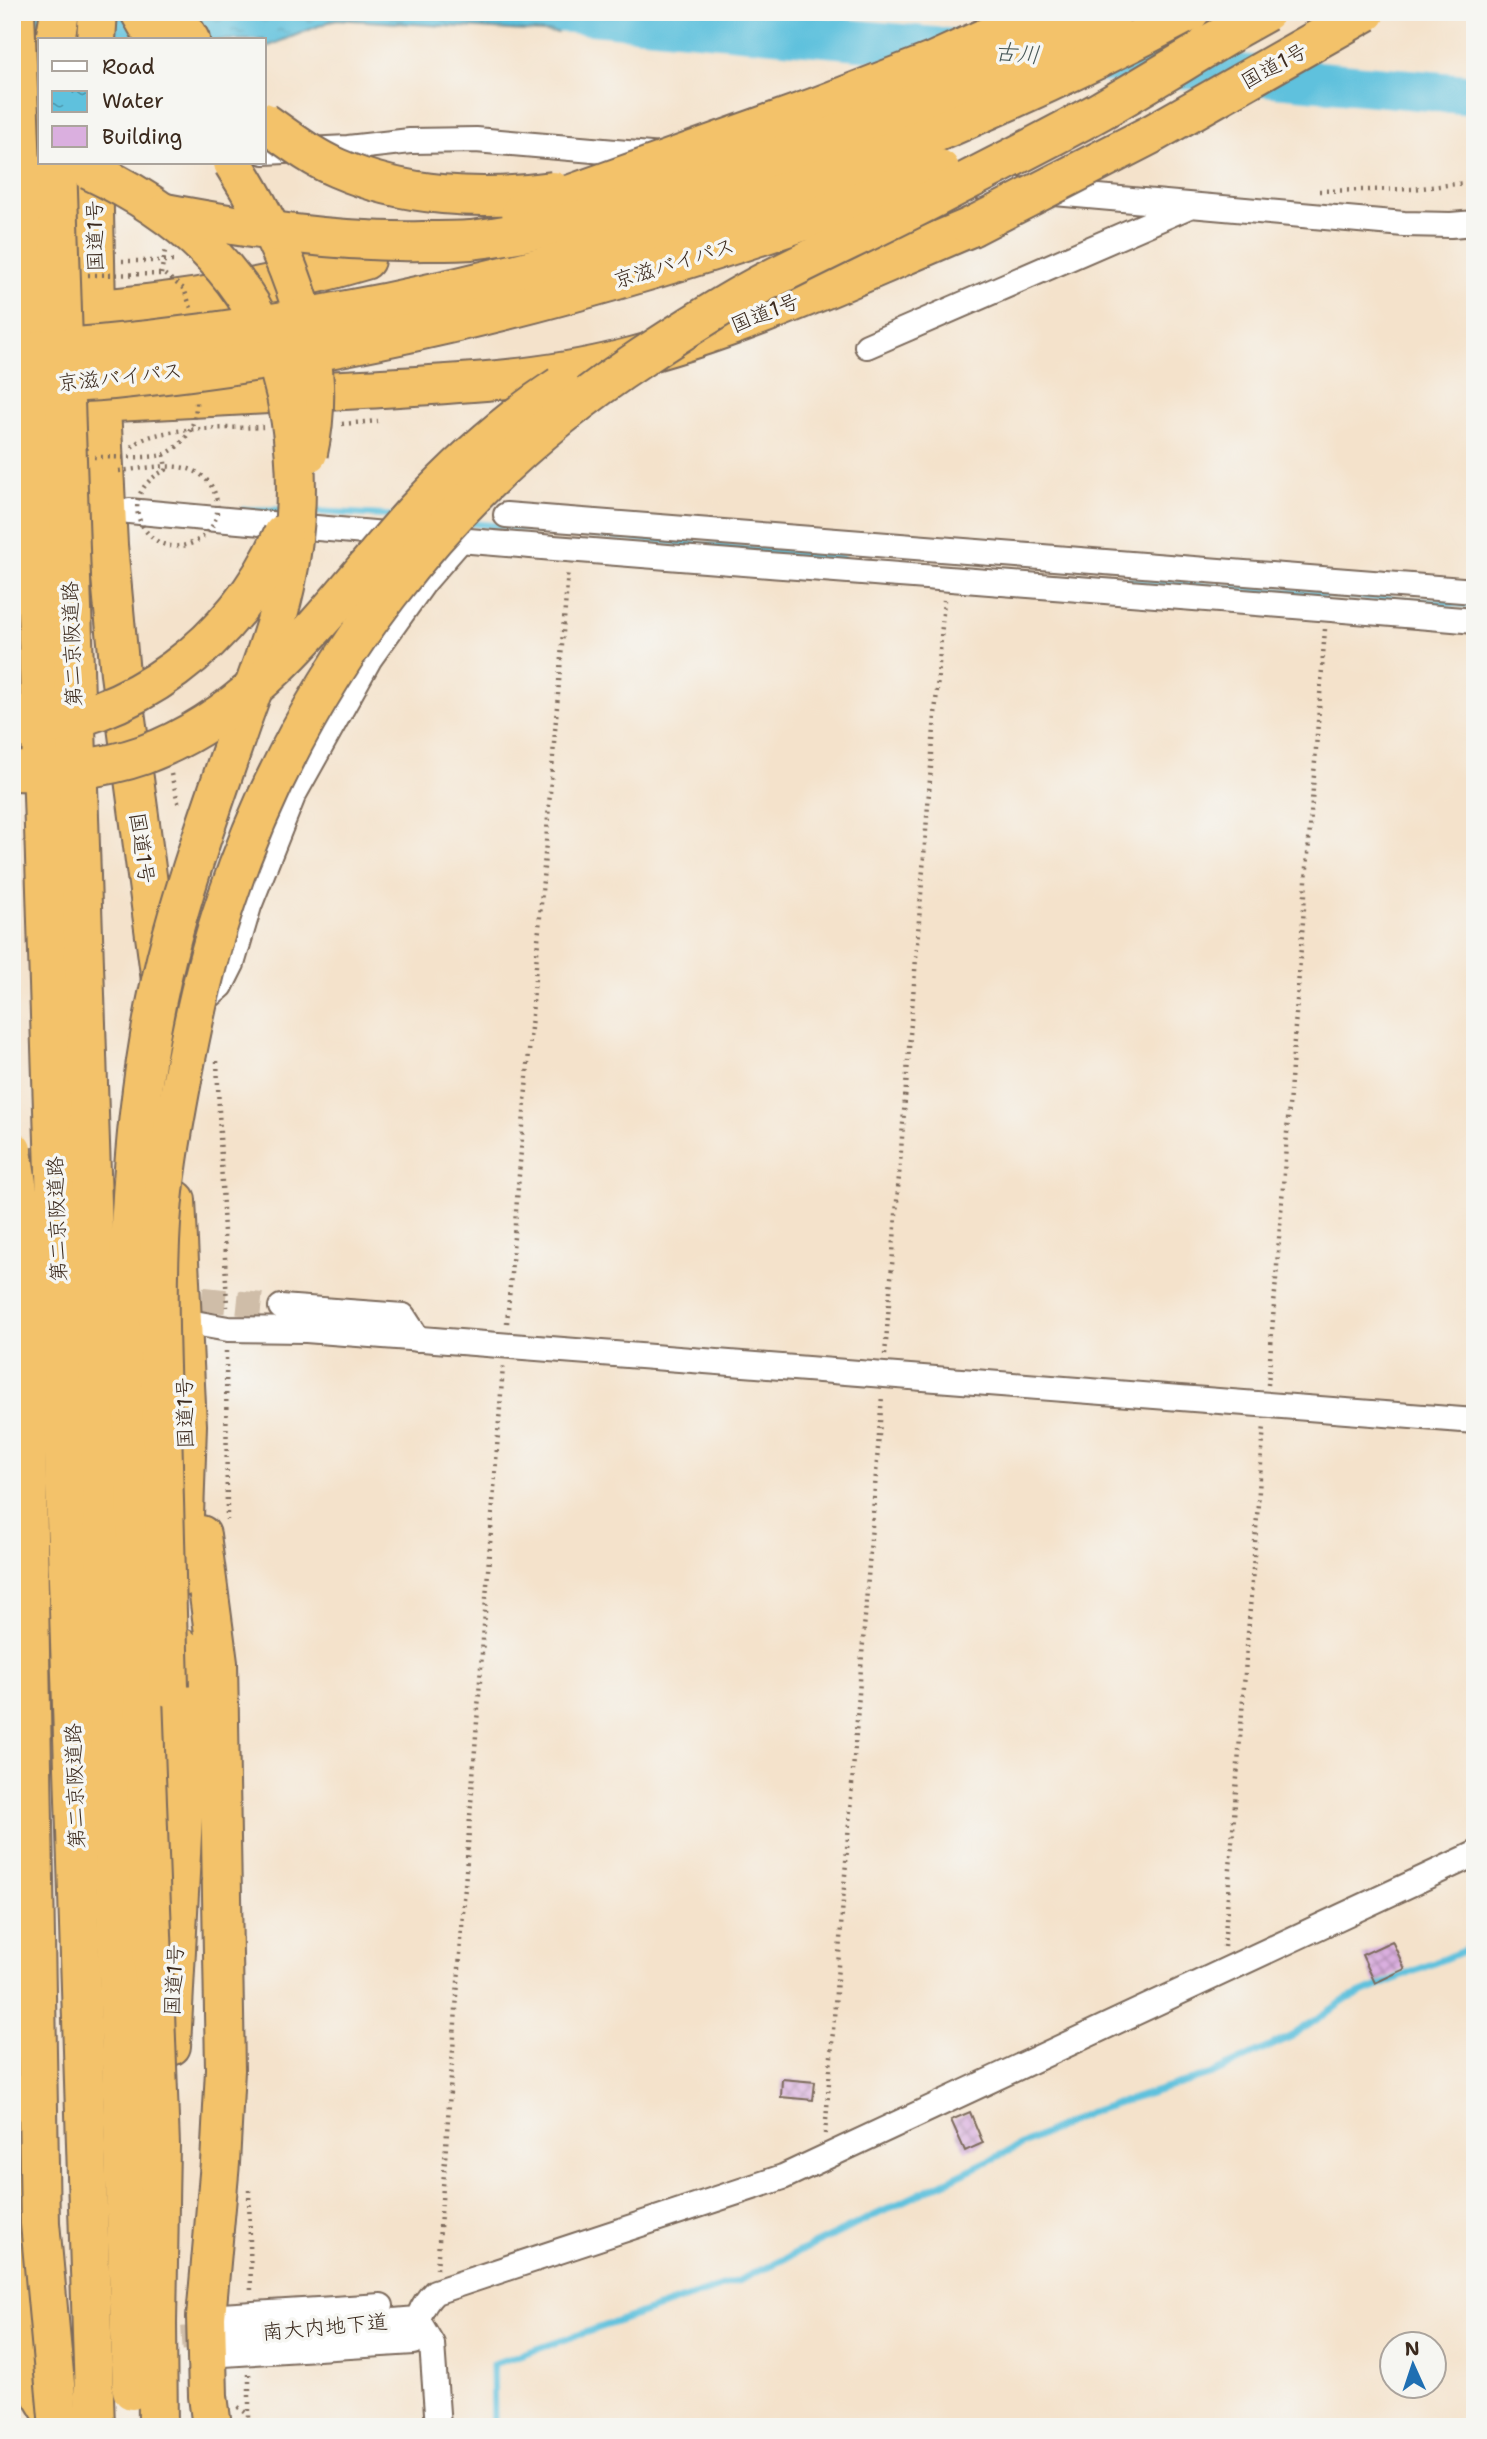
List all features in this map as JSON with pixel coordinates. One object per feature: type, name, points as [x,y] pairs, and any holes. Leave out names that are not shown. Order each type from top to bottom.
[{"type":"highway","name":"第二京阪道路","points":[[15,12],[95,2427]]},
{"type":"highway","points":[[52,12],[54,38]]},
{"type":"highway","points":[[54,38],[60,12]]},
{"type":"highway","points":[[96,38],[98,12]]},
{"type":"highway","points":[[140,12],[155,38]]},
{"type":"highway","points":[[173,12],[189,38]]},
{"type":"highway","points":[[26,367],[96,309],[224,293],[306,278],[547,204],[816,107],[932,62],[1042,12]]},
{"type":"highway","points":[[12,194],[79,198],[311,237],[363,241],[469,240],[592,217],[746,168],[875,119],[986,72],[1113,12]]},
{"type":"highway","name":"京滋バイパス","points":[[26,367],[114,345],[225,331],[338,311],[560,263],[678,229],[896,151],[1123,48],[1190,12]]},
{"type":"highway","name":"京滋バイパス","points":[[26,367],[113,380],[236,364],[345,346],[462,321],[586,290],[797,224],[908,183],[1135,82],[1266,12]]},
{"type":"highway","name":"国道1号","points":[[26,367],[101,403],[478,381],[550,373],[618,361],[684,343],[749,320],[971,227],[1150,135],[1366,12]]},
{"type":"highway","points":[[38,164],[26,367],[52,555],[46,618],[33,691],[12,770],[56,772],[100,766],[143,755],[179,738],[220,713],[267,676],[308,636],[414,512],[454,470],[491,436],[537,401],[590,367],[934,198],[1100,111],[1231,33]]},
{"type":"highway","points":[[266,123],[335,167],[380,183],[431,194],[482,196],[542,193],[617,183],[684,170],[875,119]]},
{"type":"highway","points":[[12,150],[38,155]]},
{"type":"highway","name":"第二京阪道路","points":[[57,164],[134,2427]]},
{"type":"highway","points":[[71,164],[119,184],[148,201],[202,245],[226,269],[265,331],[277,364],[292,434],[295,486],[293,543],[285,588],[272,635],[210,812],[171,938],[154,1018],[134,1165],[128,1300],[160,2145]]},
{"type":"highway","name":"国道1号","points":[[93,164],[96,309],[108,545],[120,674],[168,1033],[187,1425],[181,1612],[184,1797],[164,2172],[170,2427]]},
{"type":"highway","points":[[12,729],[58,722],[98,711],[167,675],[196,653],[224,626],[273,558],[289,521],[311,442],[314,370],[309,335],[299,297],[283,257],[264,216],[234,164]]},
{"type":"highway","points":[[159,2427],[157,2323],[169,1687],[158,1306],[160,1237],[166,1177],[189,1039],[207,965],[226,900],[275,779],[342,658],[380,603],[422,551],[511,457],[554,420],[639,359],[758,286]]},
{"type":"highway","points":[[26,367],[50,389],[63,356],[96,309]]},
{"type":"highway","points":[[12,1150],[23,1252],[40,2223]]},
{"type":"highway","points":[[187,1425],[218,1663],[225,2070],[212,2427]]},
{"type":"highway","points":[[12,1870],[37,2051],[69,2427]]},
{"type":"highway","points":[[12,1886],[60,2427]]},
{"type":"highway","points":[[12,2177],[20,2371],[60,2427]]},
{"type":"street","points":[[266,152],[348,148],[410,141],[477,140],[1404,224],[1475,223]]},
{"type":"street","points":[[867,346],[1191,205]]},
{"type":"street","points":[[129,512],[459,542],[1475,621]]},
{"type":"street","points":[[506,515],[1475,591]]},
{"type":"street","points":[[568,549],[569,520]]},
{"type":"street","points":[[168,1033],[221,986],[232,964],[249,906],[293,796],[370,658],[425,582],[459,542]]},
{"type":"street","points":[[946,578],[949,550]]},
{"type":"street","points":[[1325,609],[1327,579]]},
{"type":"street","points":[[281,1307],[403,1316],[418,1339]]},
{"type":"street","points":[[183,1321],[228,1329],[306,1330],[1475,1421]]},
{"type":"street","points":[[215,2335],[425,2305],[783,2177],[1475,1853]]},
{"type":"street","points":[[215,2335],[414,2342],[425,2305]]},
{"type":"street","points":[[425,2305],[432,2344],[438,2427]]},
{"type":"path","points":[[1309,191],[1412,189],[1475,182]]},
{"type":"path","points":[[119,471],[154,468],[166,468],[178,467],[203,476],[212,486],[217,499],[217,512],[213,525],[205,536],[194,543],[181,547],[168,546],[146,533],[140,521],[137,508],[139,496],[144,484],[153,475],[166,470],[165,462],[164,455]]},
{"type":"path","points":[[425,2305],[568,549]]},
{"type":"path","points":[[1222,1972],[1325,609]]},
{"type":"path","points":[[251,2305],[252,2253]]},
{"type":"path","points":[[249,2362],[249,2415]]},
{"type":"water","points":[[12,12],[556,12],[558,33],[336,19],[266,47],[266,38],[113,38],[12,29]]},
{"type":"building","points":[[1392,1941],[1405,1969],[1375,1983],[1362,1955]]},
{"type":"building","points":[[782,2079],[815,2082],[813,2100],[781,2097]]},
{"type":"building","points":[[970,2112],[983,2143],[965,2151],[951,2120]]},
{"type":"waterway","name":"古川","points":[[560,12],[977,51]]},
{"type":"waterway","name":"古川","points":[[1073,59],[1475,95]]},
{"type":"waterway","points":[[244,510],[284,510]]},
{"type":"waterway","points":[[307,511],[393,516]]},
{"type":"waterway","points":[[467,523],[842,558]]},
{"type":"waterway","points":[[1081,577],[1475,605]]},
{"type":"waterway","points":[[494,2427],[493,2364],[740,2280],[1090,2112],[1212,2074],[1292,2036],[1347,1999],[1475,1946]]},
{"type":"tunnel","points":[[166,1295],[281,1307]]},
{"type":"tunnel","points":[[146,2341],[221,2336]]}]
